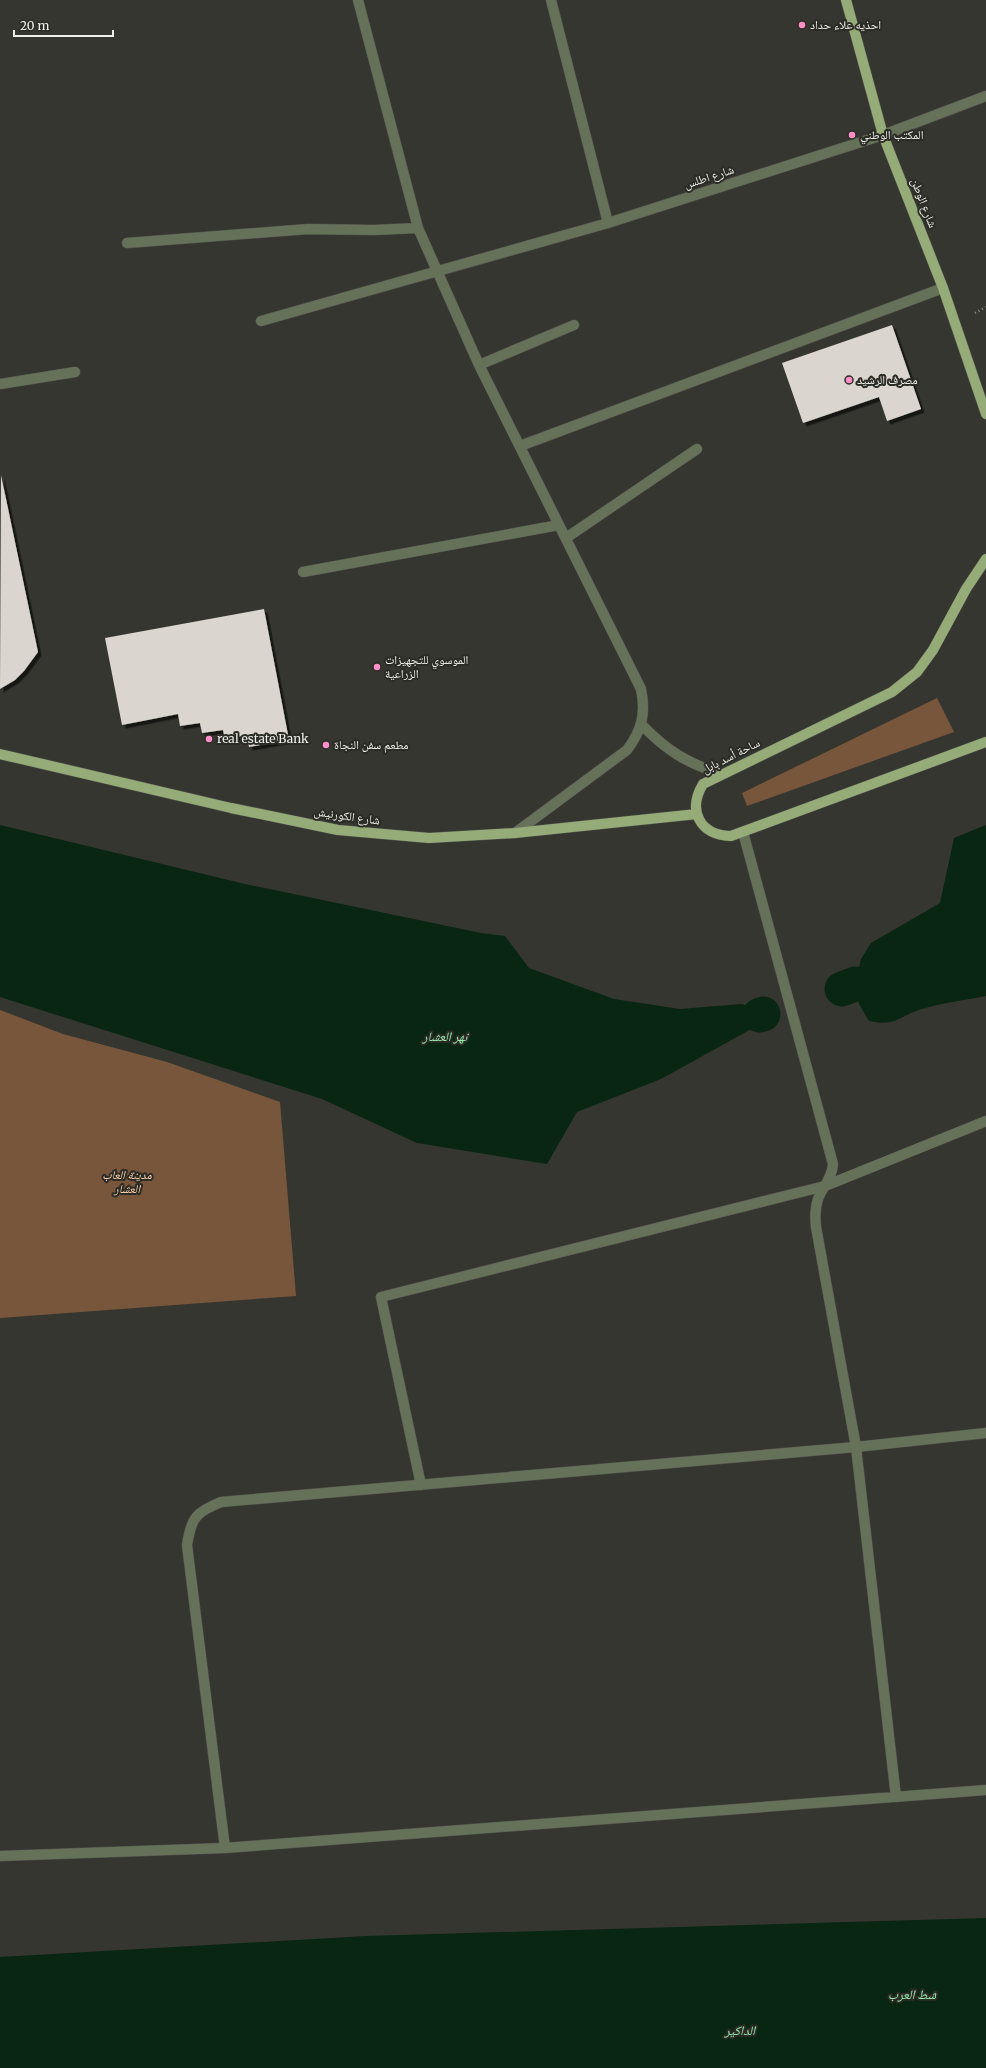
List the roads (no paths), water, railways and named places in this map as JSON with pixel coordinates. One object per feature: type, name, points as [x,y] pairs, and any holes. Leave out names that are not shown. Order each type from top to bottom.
[{"type":"main road","name":"شارع الوطن","points":[[846,0],[883,135],[943,288],[986,414]]},
{"type":"main road","name":"ساحة أسد بابل","points":[[696,814],[695,805],[697,794],[703,784],[892,692],[912,676],[933,650],[966,589],[986,559]]},
{"type":"main road","points":[[696,814],[702,824],[718,835],[731,836],[984,745]]},
{"type":"main road","name":"شارع الكورنيش","points":[[0,754],[231,808],[338,830],[429,838],[515,833],[696,814]]},
{"type":"street","points":[[358,0],[418,228],[479,365],[641,689],[644,706],[642,725],[636,739],[627,750],[515,833]]},
{"type":"street","points":[[551,0],[608,223]]},
{"type":"street","name":"شارع اطلس","points":[[261,321],[608,223],[883,135],[986,96]]},
{"type":"street","points":[[127,243],[308,229],[374,230],[418,228]]},
{"type":"street","points":[[520,446],[943,288]]},
{"type":"street","points":[[479,365],[574,325]]},
{"type":"street","points":[[0,384],[75,372]]},
{"type":"street","points":[[566,538],[697,449]]},
{"type":"street","points":[[303,572],[559,525]]},
{"type":"street","points":[[642,725],[658,742],[677,756],[699,767],[721,774]]},
{"type":"street","points":[[743,832],[833,1164],[830,1180],[818,1199],[815,1212],[816,1228],[856,1447],[896,1797]]},
{"type":"street","points":[[421,1485],[381,1297],[825,1186],[986,1121]]},
{"type":"street","points":[[225,1848],[187,1545],[190,1526],[204,1509],[221,1502],[856,1447],[986,1433]]},
{"type":"street","points":[[0,1856],[225,1848],[986,1790]]},
{"type":"water","name":"نهر العشار","points":[[0,825],[245,884],[481,933],[505,936],[529,968],[614,999],[680,1009],[742,1004],[756,1009],[760,1015],[759,1022],[755,1027],[661,1079],[577,1112],[547,1164],[417,1143],[322,1099],[0,997]]},
{"type":"water","points":[[986,825],[986,996],[930,1007],[914,1012],[892,1022],[885,1023],[869,1021],[859,1004],[855,984],[861,959],[871,943],[940,903],[954,838]]},
{"type":"water","name":"شط العرب","points":[[986,1918],[986,2068],[0,2068],[0,1957],[366,1936]]},
{"type":"waterway","points":[[842,989],[855,984]]},
{"type":"place","name":"احذيه علاء حداد","points":[[802,25]]},
{"type":"place","name":"المكتب الوطني","points":[[852,135]]},
{"type":"place","name":"مصرف الرشيد","points":[[849,380]]},
{"type":"place","name":"الموسوي للتجهيزات الزراعية","points":[[377,667]]},
{"type":"place","name":"real estate Bank","points":[[209,739]]},
{"type":"place","name":"مطعم سفن النجاة","points":[[326,745]]},
{"type":"park label","name":"مدينة العاب العشار","points":[[127,1182]]},
{"type":"water label","name":"الداكير","points":[[740,2030]]}]
